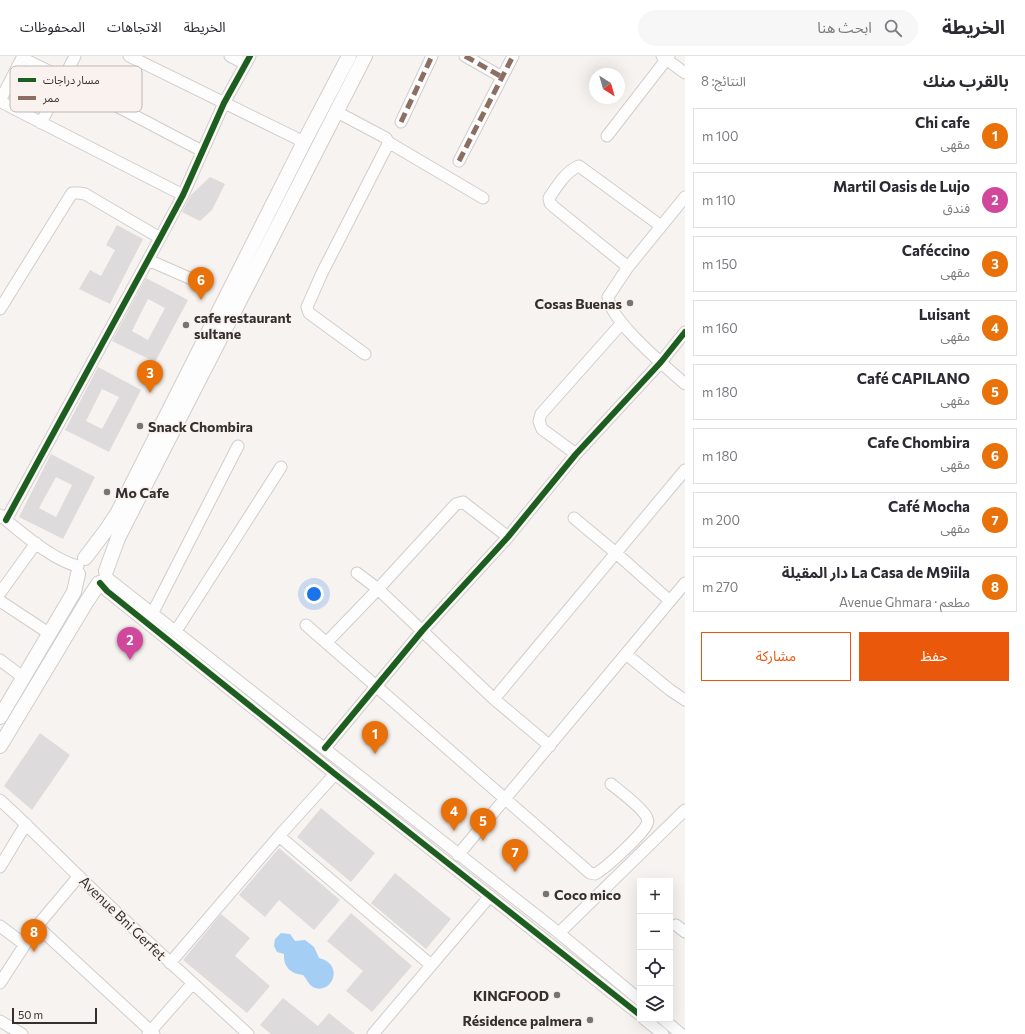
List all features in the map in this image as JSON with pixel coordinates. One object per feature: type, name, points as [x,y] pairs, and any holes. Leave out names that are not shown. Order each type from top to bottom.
[{"type":"main road","points":[[0,717],[74,592],[80,566],[117,514],[304,142],[349,56]]},
{"type":"main road","points":[[0,746],[87,600],[102,578],[118,538],[365,56]]},
{"type":"main road","points":[[94,557],[99,559],[105,566],[102,578],[95,585],[86,584],[79,578],[80,566],[94,557]]},
{"type":"street","points":[[70,66],[75,56]]},
{"type":"street","points":[[129,56],[304,142]]},
{"type":"street","points":[[80,566],[64,561],[36,543],[3,518],[183,195],[224,103],[247,60],[230,56]]},
{"type":"street","points":[[401,122],[432,56]]},
{"type":"street","points":[[466,56],[502,77]]},
{"type":"street","points":[[459,161],[513,56]]},
{"type":"street","points":[[18,66],[23,57],[40,66]]},
{"type":"street","points":[[607,136],[666,57],[685,73]]},
{"type":"street","points":[[1,105],[2,97],[10,82]]},
{"type":"street","points":[[17,112],[42,123],[183,195]]},
{"type":"street","points":[[42,123],[47,112]]},
{"type":"street","points":[[127,112],[202,152]]},
{"type":"street","points":[[337,112],[386,138],[388,142],[482,198]]},
{"type":"street","points":[[365,354],[309,314],[306,307],[388,142]]},
{"type":"street","points":[[628,267],[550,203],[549,198],[560,182],[574,168],[579,166],[661,226]]},
{"type":"street","points":[[0,309],[72,193],[84,194],[160,238]]},
{"type":"street","points":[[685,197],[628,267],[608,297],[608,304],[621,324],[685,384]]},
{"type":"street","points":[[148,260],[203,284]]},
{"type":"street","points":[[576,454],[542,429],[539,421],[542,414],[621,324]]},
{"type":"street","points":[[325,748],[422,631],[508,537],[576,454],[661,362],[685,332]]},
{"type":"street","points":[[152,614],[238,446]]},
{"type":"street","points":[[176,631],[281,467]]},
{"type":"street","points":[[494,699],[685,470]]},
{"type":"street","points":[[327,642],[456,504],[463,502],[508,537]]},
{"type":"street","points":[[574,518],[670,601]]},
{"type":"street","points":[[0,593],[36,543]]},
{"type":"street","points":[[357,573],[378,588],[494,699],[550,746]]},
{"type":"street","points":[[102,578],[176,631],[559,933],[637,998]]},
{"type":"street","points":[[102,578],[107,591],[637,1014]]},
{"type":"street","points":[[458,854],[685,583]]},
{"type":"street","points":[[0,601],[50,634]]},
{"type":"street","points":[[306,625],[590,873],[595,874],[604,868],[642,832],[648,820],[644,812],[611,784]]},
{"type":"street","points":[[626,654],[670,690],[685,700]]},
{"type":"street","points":[[0,660],[24,678]]},
{"type":"street","points":[[170,963],[279,836],[335,774]]},
{"type":"street","name":"Avenue Bni Gerfet","points":[[0,800],[170,963],[248,1034]]},
{"type":"street","points":[[559,933],[685,810]]},
{"type":"street","points":[[0,867],[3,855],[26,824]]},
{"type":"street","points":[[279,836],[431,965]]},
{"type":"street","points":[[0,983],[37,926],[79,876]]},
{"type":"street","points":[[373,1034],[490,896]]},
{"type":"street","points":[[676,925],[685,932]]},
{"type":"street","points":[[0,926],[24,944]]},
{"type":"street","points":[[37,926],[151,1033],[193,983]]},
{"type":"street","points":[[0,1021],[22,1034]]},
{"type":"street","points":[[648,1022],[663,1034]]},
{"type":"street","points":[[666,1022],[681,1034]]},
{"type":"water","points":[[281,933],[290,934],[295,941],[305,940],[314,947],[319,958],[327,962],[332,967],[334,973],[330,984],[320,989],[313,987],[303,975],[291,971],[286,966],[284,954],[277,952],[274,946],[275,939]]},
{"type":"building","points":[[210,177],[225,184],[212,210],[200,221],[182,212],[191,195]]},
{"type":"building","points":[[117,225],[143,239],[110,304],[79,289],[90,270],[101,276],[115,250],[106,245]]},
{"type":"building","points":[[146,278],[188,300],[155,362],[112,341]],"holes":[[[148,299],[165,308],[148,340],[132,331]]]},
{"type":"building","points":[[98,367],[141,390],[109,452],[65,430]],"holes":[[[102,389],[119,397],[102,429],[86,421]]]},
{"type":"building","points":[[51,454],[95,477],[63,539],[19,517]],"holes":[[[56,477],[72,485],[56,517],[39,508]]]},
{"type":"building","points":[[40,733],[70,755],[32,810],[4,786]]},
{"type":"building","points":[[321,808],[375,853],[351,882],[297,837]]},
{"type":"building","points":[[279,848],[340,900],[314,930],[279,900],[265,917],[239,895]]},
{"type":"building","points":[[395,873],[451,919],[426,949],[371,903]]},
{"type":"building","points":[[351,913],[412,966],[372,1012],[346,991],[363,971],[327,941]]},
{"type":"building","points":[[221,914],[250,938],[235,956],[270,986],[247,1013],[183,960]]},
{"type":"building","points":[[283,998],[318,1026],[329,1013],[355,1034],[271,1034],[260,1025]]},
{"type":"marked path","points":[[401,122],[432,56]]},
{"type":"marked path","points":[[465,56],[502,77]]},
{"type":"marked path","points":[[459,161],[513,56]]},
{"type":"cycle path","points":[[6,520],[183,195],[224,103],[250,56]]},
{"type":"cycle path","points":[[325,748],[422,631],[508,537],[576,454],[661,362],[685,332]]},
{"type":"cycle path","points":[[100,583],[107,591],[335,774],[637,1013]]},
{"type":"place","name":"Cafe Chombira","points":[[201,300]]},
{"type":"place","name":"Cosas Buenas","points":[[630,303]]},
{"type":"place","name":"cafe restaurant sultane","points":[[186,325]]},
{"type":"place","name":"Caféccino","points":[[150,393]]},
{"type":"place","name":"Snack Chombira","points":[[140,426]]},
{"type":"place","name":"Mo Cafe","points":[[107,492]]},
{"type":"place","name":"Martil Oasis de Lujo","points":[[130,660]]},
{"type":"place","name":"Chi cafe","points":[[375,754]]},
{"type":"place","name":"Luisant","points":[[454,831]]},
{"type":"place","name":"Café CAPILANO","points":[[483,841]]},
{"type":"place","name":"Café Mocha","points":[[515,872]]},
{"type":"place","name":"Coco mico","points":[[546,894]]},
{"type":"place","name":"La Casa de M9iila دار المقيلة","points":[[34,952]]},
{"type":"place","name":"KINGFOOD","points":[[557,995]]},
{"type":"place","name":"Résidence palmera","points":[[590,1020]]}]
